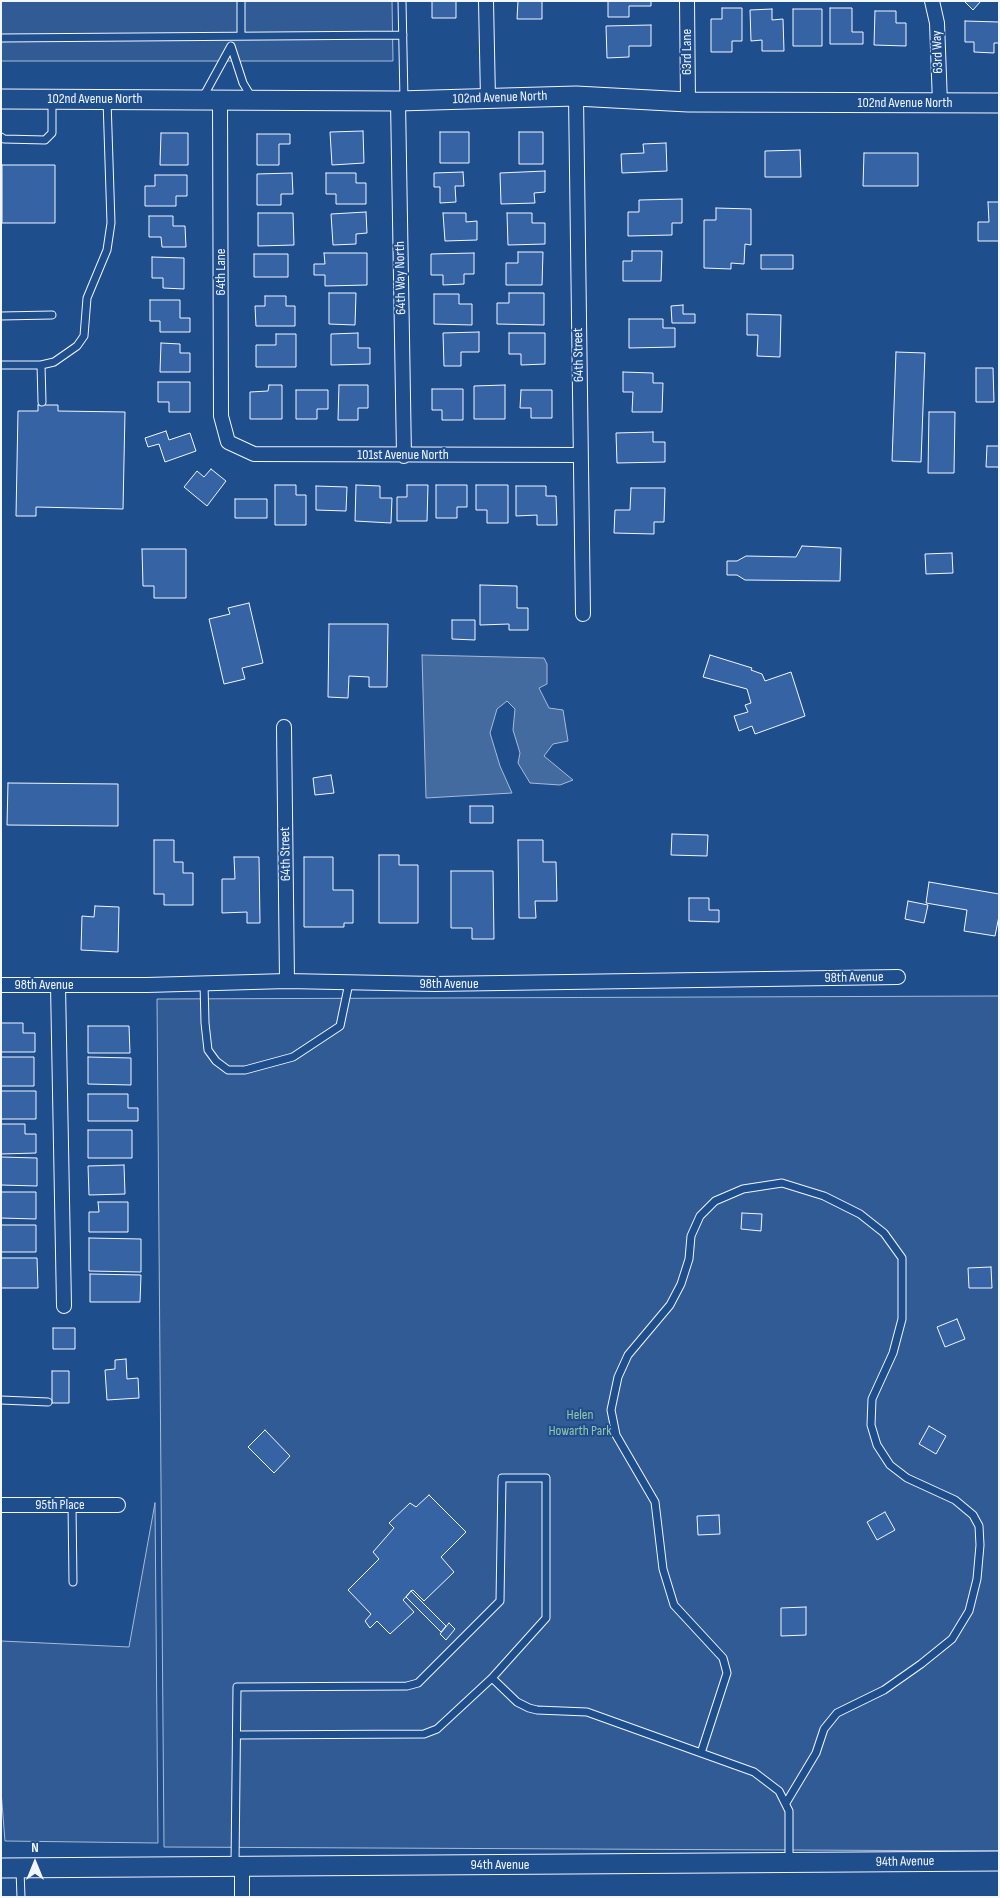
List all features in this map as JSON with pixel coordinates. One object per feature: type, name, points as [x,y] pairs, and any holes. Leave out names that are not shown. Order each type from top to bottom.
[{"type":"street","points":[[486,1],[488,99]]},
{"type":"street","name":"63rd Lane","points":[[687,1],[688,102]]},
{"type":"street","name":"63rd Way","points":[[932,1],[937,23],[940,103]]},
{"type":"street","name":"102nd Avenue North","points":[[1,99],[401,101],[576,96],[688,102],[999,103]]},
{"type":"street","name":"64th Street","points":[[576,96],[583,614]]},
{"type":"street","name":"64th Lane","points":[[211,100],[221,416],[228,442]]},
{"type":"street","name":"64th Way North","points":[[401,101],[404,456]]},
{"type":"street","name":"101st Avenue North","points":[[228,442],[254,454],[404,456],[580,455]]},
{"type":"street","name":"64th Street","points":[[284,727],[287,981]]},
{"type":"street","name":"98th Avenue","points":[[1,985],[287,981],[435,984],[898,978]]},
{"type":"street","points":[[58,985],[64,1306]]},
{"type":"street","name":"95th Place","points":[[1,1505],[118,1505]]},
{"type":"street","name":"94th Avenue","points":[[1,1868],[999,1861]]},
{"type":"street","points":[[238,1867],[242,1897]]},
{"type":"lane","points":[[241,1],[241,36]]},
{"type":"lane","points":[[401,101],[402,1]]},
{"type":"lane","points":[[1,38],[403,35]]},
{"type":"lane","points":[[231,36],[231,46],[243,83],[253,100]]},
{"type":"lane","points":[[211,100],[231,46]]},
{"type":"lane","points":[[1,137],[4,139],[45,140],[52,133],[52,99]]},
{"type":"lane","points":[[1,365],[41,365],[54,362],[77,346],[84,336],[87,298],[107,250],[111,223],[107,99]]},
{"type":"lane","points":[[1,316],[52,315]]},
{"type":"lane","points":[[41,365],[42,402]]},
{"type":"lane","points":[[204,983],[208,1050],[216,1062],[228,1070],[245,1070],[293,1057],[340,1026],[349,983]]},
{"type":"lane","points":[[701,1753],[727,1673],[725,1665],[723,1658],[674,1605],[663,1569],[655,1502],[616,1435],[611,1410],[618,1377],[628,1355],[670,1305],[682,1284],[689,1259],[691,1236],[700,1216],[715,1201],[743,1189],[782,1183],[824,1196],[860,1214],[884,1233],[902,1258],[902,1318],[893,1353],[872,1399],[871,1425],[877,1445],[890,1465],[907,1478],[955,1500],[973,1515],[979,1526],[980,1545],[977,1579],[969,1611],[952,1639],[884,1690],[837,1713],[824,1729],[816,1753],[786,1803]]},
{"type":"lane","points":[[1,1400],[48,1402]]},
{"type":"lane","points":[[237,1735],[411,1734],[431,1732],[437,1729],[492,1678],[546,1618],[546,1478],[502,1478],[500,1601],[418,1683],[407,1686],[237,1687],[237,1735],[238,1867]]},
{"type":"lane","points":[[72,1505],[73,1582]]},
{"type":"lane","points":[[492,1678],[516,1702],[529,1708],[588,1712],[754,1772],[779,1791],[790,1811],[789,1863]]},
{"type":"lane","points":[[20,1868],[21,1897]]},
{"type":"shaded area","points":[[1,1],[392,1],[393,61],[1,61]]},
{"type":"shaded area","points":[[422,655],[544,658],[547,664],[547,684],[539,688],[549,708],[563,710],[568,741],[553,744],[544,756],[573,780],[560,785],[530,783],[518,763],[520,753],[513,730],[515,709],[507,701],[497,709],[490,733],[500,766],[512,793],[426,798]]},
{"type":"shaded area","name":"Helen Howarth Park","points":[[999,996],[999,1851],[164,1847],[157,999]]},
{"type":"shaded area","points":[[155,1503],[158,1843],[5,1841],[1,1791],[1,1641],[129,1647]]},
{"type":"building","points":[[432,1],[456,1],[456,18],[432,18]]},
{"type":"building","points":[[518,1],[542,1],[542,19],[517,19]]},
{"type":"building","points":[[608,1],[651,1],[651,6],[629,6],[629,17],[608,17]]},
{"type":"building","points":[[964,1],[981,1],[973,10]]},
{"type":"building","points":[[722,8],[742,8],[742,41],[732,41],[732,52],[711,52],[711,19],[722,19]]},
{"type":"building","points":[[830,8],[852,8],[852,32],[863,32],[863,44],[830,44]]},
{"type":"building","points":[[772,9],[772,20],[783,19],[784,51],[762,51],[762,40],[751,41],[750,10]]},
{"type":"building","points":[[793,9],[822,9],[822,46],[793,46]]},
{"type":"building","points":[[875,11],[896,11],[896,23],[906,23],[906,46],[874,45]]},
{"type":"building","points":[[965,21],[999,22],[999,43],[994,43],[994,53],[974,52],[974,42],[965,42]]},
{"type":"building","points":[[651,25],[651,46],[629,46],[629,57],[607,58],[606,26]]},
{"type":"building","points":[[363,131],[364,163],[332,165],[330,132]]},
{"type":"building","points":[[440,132],[469,132],[469,163],[440,163]]},
{"type":"building","points":[[519,132],[543,132],[543,164],[519,164]]},
{"type":"building","points":[[161,133],[188,133],[188,165],[160,165]]},
{"type":"building","points":[[257,134],[290,134],[290,144],[279,144],[279,165],[257,165]]},
{"type":"building","points":[[666,143],[667,171],[622,173],[621,154],[644,153],[643,144]]},
{"type":"building","points":[[800,150],[801,177],[765,177],[765,151]]},
{"type":"building","points":[[864,153],[918,153],[918,186],[863,186]]},
{"type":"building","points":[[2,165],[55,165],[55,223],[2,223]]},
{"type":"building","points":[[545,171],[545,192],[534,193],[535,203],[501,204],[500,173]]},
{"type":"building","points":[[463,172],[464,186],[455,186],[456,202],[440,203],[440,187],[434,187],[434,173]]},
{"type":"building","points":[[292,173],[293,194],[281,194],[281,205],[257,205],[257,174]]},
{"type":"building","points":[[326,173],[356,173],[356,183],[366,183],[366,204],[336,204],[336,194],[326,194]]},
{"type":"building","points":[[155,175],[187,175],[187,196],[176,196],[176,206],[145,206],[145,186],[155,186]]},
{"type":"building","points":[[682,199],[682,223],[672,223],[672,235],[628,236],[628,212],[639,212],[639,200]]},
{"type":"building","points":[[988,202],[999,202],[999,241],[978,241],[978,222],[989,222]]},
{"type":"building","points":[[716,208],[751,209],[751,245],[745,244],[744,264],[731,263],[731,269],[704,268],[704,220],[716,220]]},
{"type":"building","points":[[366,212],[367,233],[356,234],[356,244],[333,245],[331,214]]},
{"type":"building","points":[[258,213],[293,213],[294,245],[258,246]]},
{"type":"building","points":[[443,213],[466,213],[466,222],[477,221],[477,240],[445,241]]},
{"type":"building","points":[[507,213],[532,213],[532,223],[545,223],[545,244],[508,245]]},
{"type":"building","points":[[149,216],[173,216],[173,226],[185,226],[186,247],[162,247],[161,237],[149,237]]},
{"type":"building","points":[[632,251],[662,251],[661,281],[623,281],[623,261],[632,261]]},
{"type":"building","points":[[518,252],[543,252],[542,285],[506,285],[506,263],[518,263]]},
{"type":"building","points":[[324,253],[367,253],[367,285],[325,286],[325,275],[314,275],[314,264],[325,264]]},
{"type":"building","points":[[474,253],[474,274],[464,274],[464,284],[443,285],[443,275],[431,275],[431,254]]},
{"type":"building","points":[[254,254],[288,254],[288,277],[254,277]]},
{"type":"building","points":[[761,255],[793,255],[793,269],[761,269]]},
{"type":"building","points":[[152,257],[184,258],[184,289],[163,288],[163,278],[152,278]]},
{"type":"building","points":[[329,293],[356,293],[355,325],[329,324]]},
{"type":"building","points":[[509,293],[544,293],[544,325],[497,324],[497,303],[509,303]]},
{"type":"building","points":[[434,294],[459,294],[459,304],[472,304],[472,325],[434,324]]},
{"type":"building","points":[[265,296],[286,296],[286,306],[295,306],[295,326],[256,326],[255,306],[265,306]]},
{"type":"building","points":[[150,300],[180,300],[180,318],[190,318],[190,332],[160,332],[160,321],[150,321]]},
{"type":"building","points":[[683,305],[683,314],[695,314],[695,323],[672,323],[671,306]]},
{"type":"building","points":[[747,314],[781,315],[780,357],[757,356],[758,335],[747,335]]},
{"type":"building","points":[[629,319],[663,319],[663,328],[675,328],[675,347],[629,348]]},
{"type":"building","points":[[479,332],[479,352],[461,352],[461,366],[444,366],[443,333]]},
{"type":"building","points":[[358,333],[358,348],[370,348],[370,364],[331,365],[331,334]]},
{"type":"building","points":[[509,333],[545,333],[545,364],[521,365],[521,354],[509,354]]},
{"type":"building","points":[[276,334],[296,334],[296,367],[256,367],[256,345],[276,345]]},
{"type":"building","points":[[161,343],[180,344],[180,353],[190,353],[190,372],[160,372]]},
{"type":"building","points":[[896,352],[925,353],[921,462],[892,461]]},
{"type":"building","points":[[976,368],[993,368],[994,402],[976,402]]},
{"type":"building","points":[[623,372],[653,373],[653,383],[663,383],[662,412],[632,412],[633,392],[623,392]]},
{"type":"building","points":[[158,382],[190,382],[190,412],[169,412],[169,402],[158,402]]},
{"type":"building","points":[[269,385],[282,385],[282,419],[250,419],[250,392],[268,391]]},
{"type":"building","points":[[339,385],[368,385],[368,408],[358,408],[358,420],[338,420]]},
{"type":"building","points":[[505,385],[505,419],[474,419],[474,386]]},
{"type":"building","points":[[432,389],[463,389],[463,420],[442,420],[442,410],[432,410]]},
{"type":"building","points":[[296,390],[328,390],[328,409],[317,409],[317,419],[296,419]]},
{"type":"building","points":[[521,390],[552,390],[552,418],[531,418],[531,408],[520,408]]},
{"type":"building","points":[[38,405],[58,405],[58,411],[125,412],[123,509],[36,507],[36,516],[16,516],[18,411],[38,411]]},
{"type":"building","points":[[929,412],[955,412],[954,473],[928,473]]},
{"type":"building","points":[[166,431],[169,440],[190,433],[196,451],[165,462],[159,444],[148,447],[145,438]]},
{"type":"building","points":[[653,432],[653,442],[665,442],[665,462],[617,463],[616,433]]},
{"type":"building","points":[[987,446],[999,446],[999,467],[986,467]]},
{"type":"building","points":[[211,469],[226,481],[207,506],[184,487],[197,471],[204,477]]},
{"type":"building","points":[[275,485],[296,485],[296,495],[306,495],[306,525],[275,525]]},
{"type":"building","points":[[356,485],[380,486],[380,498],[392,498],[391,523],[355,521]]},
{"type":"building","points":[[407,485],[428,485],[427,521],[397,521],[397,497],[407,497]]},
{"type":"building","points":[[436,485],[467,485],[467,507],[457,507],[457,518],[436,518]]},
{"type":"building","points":[[476,485],[508,485],[508,523],[487,523],[487,510],[476,510]]},
{"type":"building","points":[[316,486],[347,487],[346,511],[316,510]]},
{"type":"building","points":[[516,486],[546,486],[546,496],[556,496],[557,525],[537,525],[537,515],[516,516]]},
{"type":"building","points":[[631,488],[665,488],[664,522],[654,522],[654,534],[614,533],[615,510],[630,510]]},
{"type":"building","points":[[235,499],[267,499],[267,518],[235,518]]},
{"type":"building","points":[[802,546],[841,548],[840,581],[745,580],[737,575],[727,575],[727,561],[737,561],[746,556],[796,557]]},
{"type":"building","points":[[142,549],[186,549],[186,598],[154,598],[154,586],[143,586]]},
{"type":"building","points":[[952,553],[953,573],[926,574],[925,554]]},
{"type":"building","points":[[480,585],[517,586],[517,608],[528,608],[528,630],[509,630],[509,624],[480,625]]},
{"type":"building","points":[[249,603],[263,663],[242,668],[245,679],[224,684],[209,619],[230,614],[228,608]]},
{"type":"building","points":[[452,620],[475,620],[475,640],[452,639]]},
{"type":"building","points":[[329,624],[388,624],[387,687],[369,687],[369,677],[349,676],[348,698],[328,697]]},
{"type":"building","points":[[710,655],[752,668],[751,670],[762,674],[765,681],[791,672],[805,716],[755,734],[752,726],[739,731],[734,716],[748,712],[745,705],[751,703],[747,689],[703,677]]},
{"type":"building","points":[[331,775],[334,793],[315,795],[313,778]]},
{"type":"building","points":[[8,783],[118,784],[118,826],[7,825]]},
{"type":"building","points":[[470,806],[493,806],[493,823],[470,823]]},
{"type":"building","points":[[672,834],[708,835],[707,856],[671,855]]},
{"type":"building","points":[[154,840],[174,840],[174,862],[183,862],[183,873],[193,873],[193,905],[164,905],[164,894],[154,894]]},
{"type":"building","points":[[518,840],[543,840],[543,862],[556,862],[557,901],[535,901],[536,918],[519,918]]},
{"type":"building","points":[[379,855],[399,855],[399,865],[418,865],[418,923],[379,923]]},
{"type":"building","points":[[234,857],[259,857],[260,923],[247,923],[247,912],[222,913],[222,879],[235,879]]},
{"type":"building","points":[[304,857],[333,857],[333,890],[353,890],[353,923],[344,923],[344,927],[304,927]]},
{"type":"building","points":[[451,871],[493,871],[494,939],[472,939],[472,928],[451,928]]},
{"type":"building","points":[[929,882],[999,894],[999,916],[995,936],[964,931],[967,910],[926,903]]},
{"type":"building","points":[[689,898],[709,898],[709,910],[719,910],[719,922],[689,921]]},
{"type":"building","points":[[908,901],[928,905],[924,923],[905,919]]},
{"type":"building","points":[[95,906],[119,907],[118,952],[81,950],[82,916],[94,917]]},
{"type":"building","points":[[1,1023],[23,1023],[23,1033],[35,1033],[35,1052],[1,1052]]},
{"type":"building","points":[[88,1026],[129,1026],[130,1053],[88,1053]]},
{"type":"building","points":[[1,1057],[34,1057],[34,1086],[1,1086]]},
{"type":"building","points":[[88,1057],[131,1058],[131,1085],[88,1084]]},
{"type":"building","points":[[1,1091],[36,1091],[36,1119],[1,1119]]},
{"type":"building","points":[[88,1094],[128,1094],[128,1108],[138,1108],[138,1121],[88,1121]]},
{"type":"building","points":[[1,1124],[25,1124],[25,1134],[36,1134],[36,1153],[1,1154]]},
{"type":"building","points":[[88,1130],[132,1130],[132,1158],[88,1158]]},
{"type":"building","points":[[1,1157],[37,1158],[37,1186],[1,1185]]},
{"type":"building","points":[[124,1165],[125,1194],[89,1195],[88,1166]]},
{"type":"building","points":[[1,1192],[36,1192],[36,1219],[1,1218]]},
{"type":"building","points":[[98,1202],[128,1202],[128,1232],[89,1232],[89,1212],[99,1212]]},
{"type":"building","points":[[742,1213],[762,1214],[761,1231],[741,1229]]},
{"type":"building","points":[[1,1225],[36,1225],[36,1252],[1,1252]]},
{"type":"building","points":[[89,1238],[141,1239],[141,1272],[89,1271]]},
{"type":"building","points":[[1,1258],[37,1258],[38,1288],[1,1288]]},
{"type":"building","points":[[991,1267],[992,1288],[969,1288],[968,1268]]},
{"type":"building","points":[[90,1274],[141,1275],[140,1302],[90,1302]]},
{"type":"building","points":[[957,1319],[965,1339],[945,1347],[937,1327]]},
{"type":"building","points":[[53,1328],[75,1328],[75,1349],[53,1349]]},
{"type":"building","points":[[126,1359],[127,1379],[138,1378],[139,1398],[107,1400],[105,1370],[115,1369],[115,1360]]},
{"type":"building","points":[[52,1371],[69,1371],[69,1403],[52,1403]]},
{"type":"building","points":[[929,1426],[946,1436],[936,1454],[919,1444]]},
{"type":"building","points":[[265,1430],[290,1456],[274,1473],[248,1447]]},
{"type":"building","points":[[429,1495],[466,1532],[441,1557],[454,1572],[424,1601],[413,1590],[411,1591],[403,1600],[414,1612],[390,1634],[377,1621],[370,1628],[365,1621],[371,1614],[348,1590],[379,1559],[373,1552],[394,1528],[389,1523],[410,1503],[416,1507]]},
{"type":"building","points":[[885,1512],[895,1530],[877,1540],[867,1522]]},
{"type":"building","points":[[719,1515],[720,1534],[698,1535],[697,1516]]},
{"type":"building","points":[[411,1591],[446,1626],[441,1632],[406,1597]]},
{"type":"building","points":[[806,1607],[806,1635],[781,1636],[781,1608]]},
{"type":"building","points":[[449,1623],[455,1629],[446,1640],[440,1634]]}]
